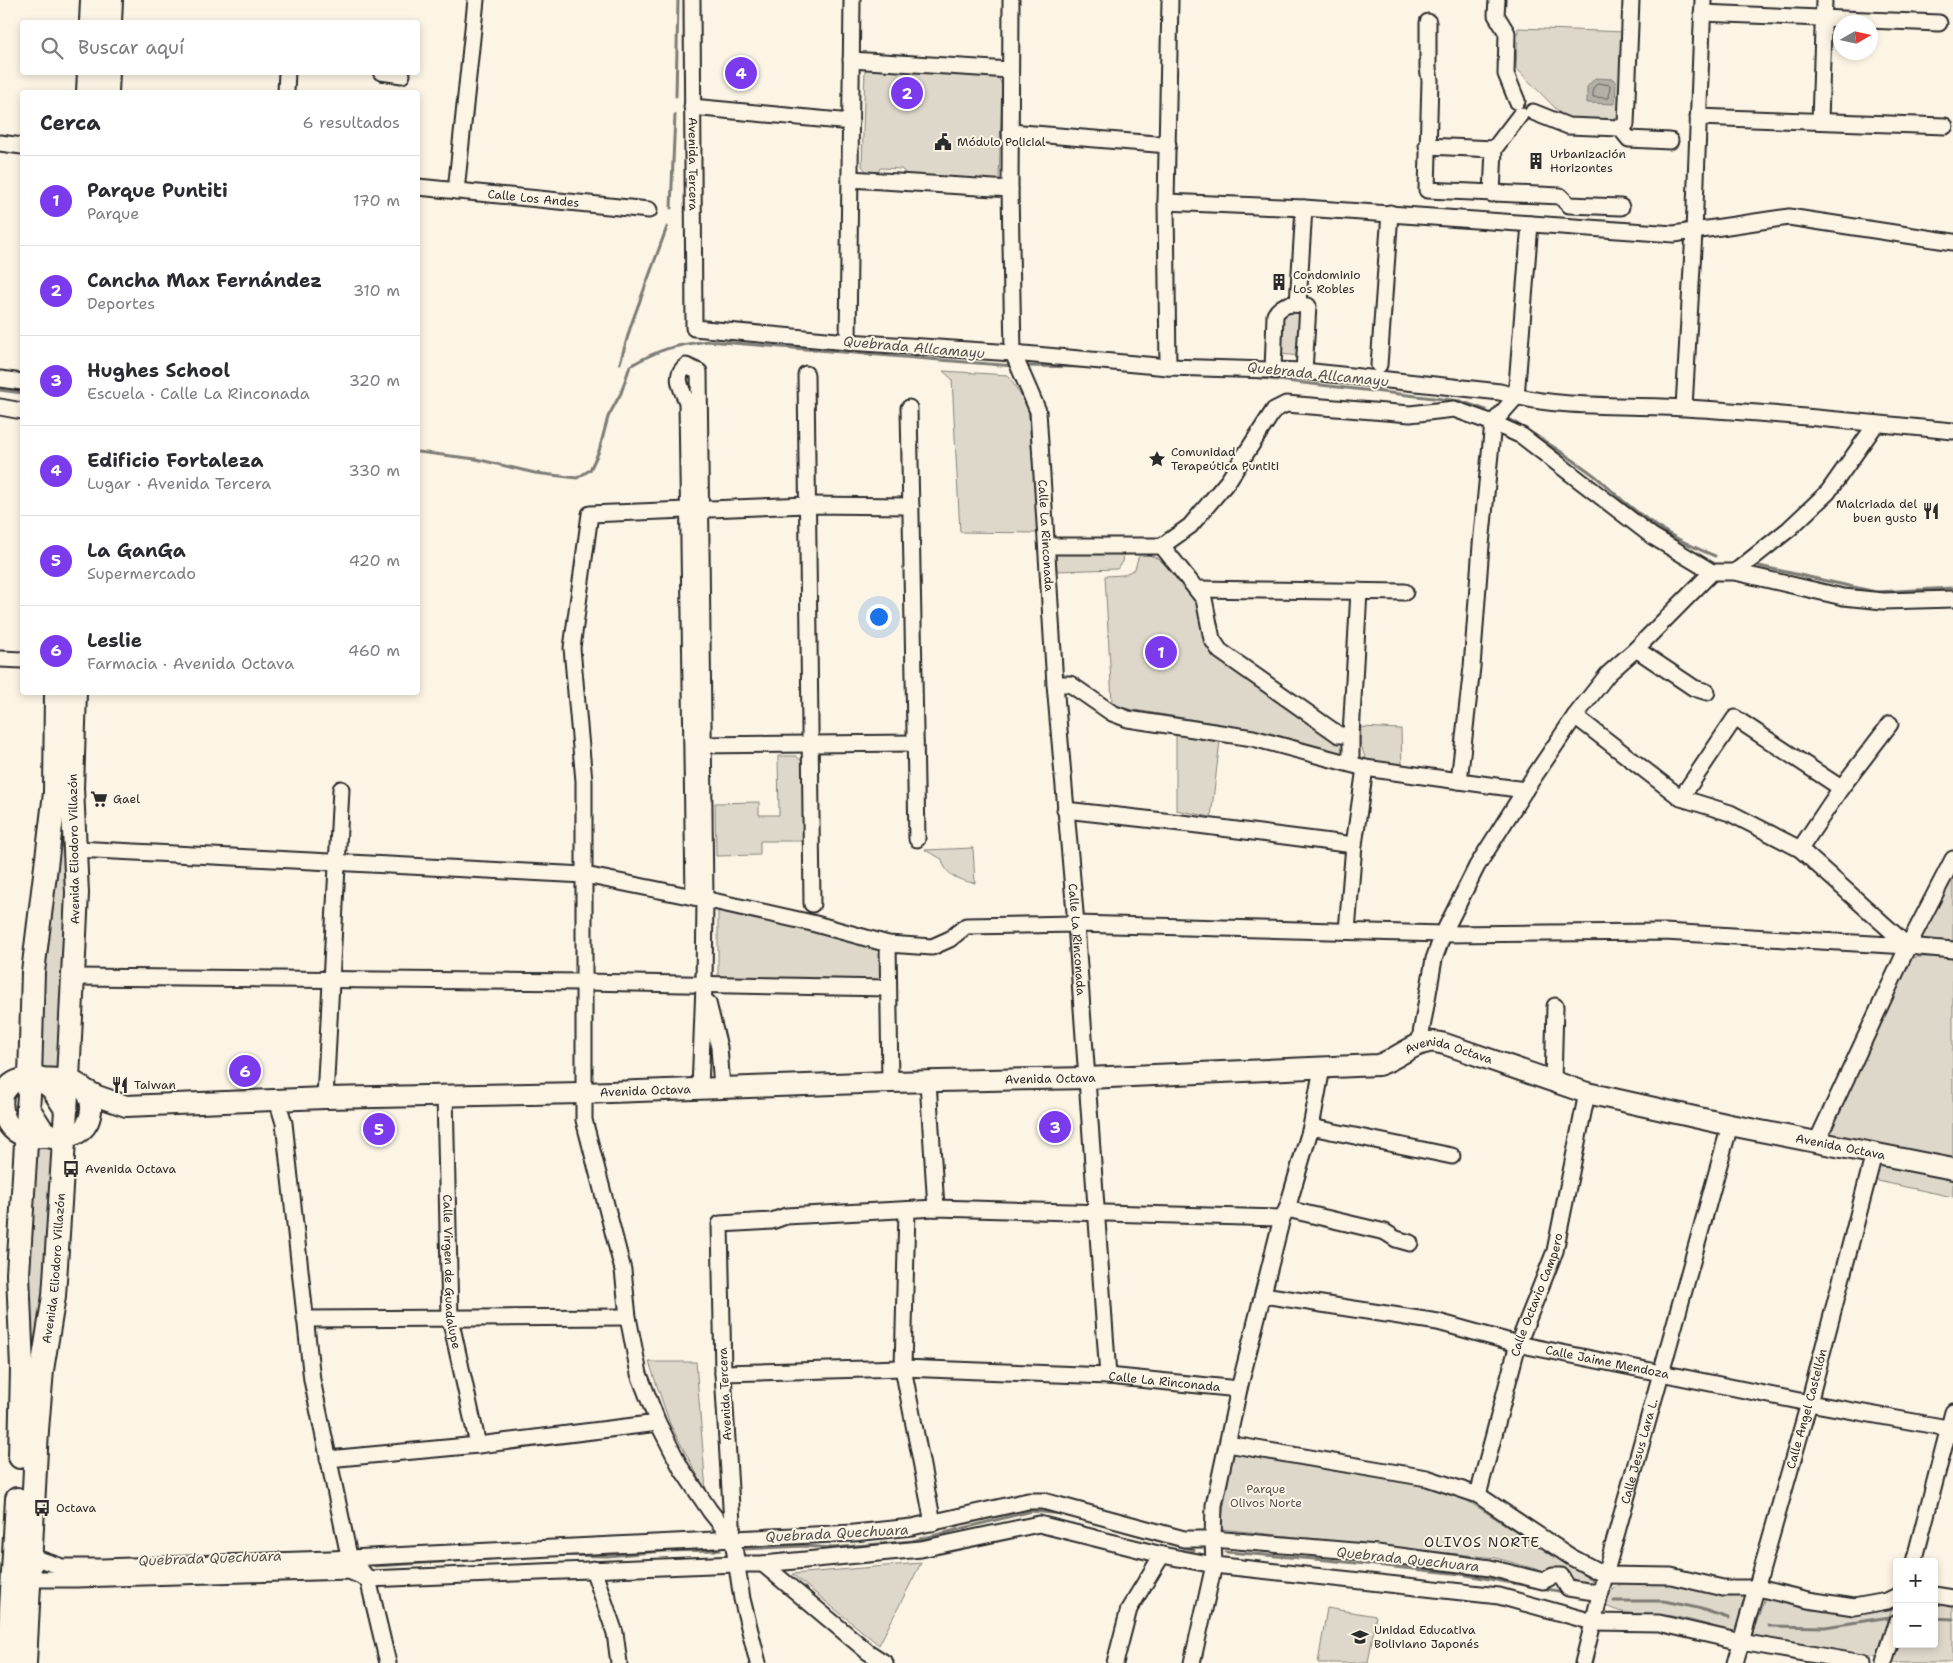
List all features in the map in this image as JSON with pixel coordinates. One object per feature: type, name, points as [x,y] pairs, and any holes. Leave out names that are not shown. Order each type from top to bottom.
[{"type":"highway","points":[[91,20],[92,0]]},
{"type":"highway","points":[[110,20],[111,0]]},
{"type":"highway","points":[[88,75],[88,90]]},
{"type":"highway","points":[[108,75],[108,90]]},
{"type":"highway","name":"Avenida Eliodoro Villazón","points":[[8,1663],[21,1430],[22,1368],[11,1129],[28,1108],[35,1078],[33,972],[55,793],[56,695]]},
{"type":"highway","name":"Avenida Eliodoro Villazón","points":[[25,1663],[37,1430],[42,1370],[54,1296],[66,1135],[66,1109],[76,1084],[73,977],[77,892],[72,788],[75,695]]},
{"type":"highway","points":[[35,1078],[52,1088],[66,1109]]},
{"type":"highway","points":[[28,1108],[42,1130],[66,1135]]},
{"type":"main road","name":"Avenida Octava","points":[[66,1135],[126,1106],[445,1094],[583,1093],[890,1082],[1087,1078],[1322,1068],[1378,1065],[1390,1062],[1418,1045],[1431,1042],[1445,1044],[1553,1083],[1587,1093],[1730,1125],[1953,1169]]},
{"type":"main road","points":[[35,1078],[76,1084],[91,1106],[90,1115],[87,1124],[66,1135],[11,1129],[0,1109],[3,1092],[18,1079],[35,1078]]},
{"type":"main road","name":"Avenida Octava","points":[[76,1084],[126,1106]]},
{"type":"street","points":[[456,191],[476,0]]},
{"type":"street","name":"Avenida Tercera","points":[[692,0],[694,328],[848,342]]},
{"type":"street","points":[[852,0],[848,342],[1015,356],[1168,366],[1304,372],[1500,392],[1516,397],[1583,405],[1684,408],[1953,431]]},
{"type":"street","name":"Calle La Rinconada","points":[[1010,0],[1010,189],[1015,356],[1038,411],[1065,810],[1076,924],[1108,1376],[1239,1389]]},
{"type":"street","points":[[1168,366],[1166,202],[1170,0]]},
{"type":"street","points":[[1497,0],[1496,15],[1507,33],[1506,74],[1523,109],[1568,126],[1620,128],[1626,124],[1631,0]]},
{"type":"street","points":[[1820,121],[1824,0]]},
{"type":"street","points":[[1684,408],[1694,232],[1702,7],[1824,18],[1939,22]]},
{"type":"street","points":[[1428,22],[1428,68],[1430,80],[1427,190],[1560,196],[1569,205],[1620,207]]},
{"type":"street","points":[[852,60],[1010,70]]},
{"type":"street","points":[[286,90],[287,75]]},
{"type":"street","points":[[692,107],[850,122]]},
{"type":"street","points":[[1492,194],[1494,149],[1523,109]]},
{"type":"street","points":[[1698,117],[1945,126]]},
{"type":"street","points":[[1620,128],[1629,139],[1670,141]]},
{"type":"street","points":[[1010,132],[1168,145]]},
{"type":"street","points":[[0,144],[20,146]]},
{"type":"street","points":[[1427,146],[1494,149]]},
{"type":"street","points":[[850,179],[1010,189]]},
{"type":"street","name":"Calle Los Andes","points":[[420,187],[649,210]]},
{"type":"street","points":[[1468,219],[1469,192]]},
{"type":"street","points":[[1166,202],[1390,213],[1674,234],[1789,217],[1953,242]]},
{"type":"street","points":[[1298,304],[1304,208]]},
{"type":"street","points":[[1379,365],[1390,213]]},
{"type":"street","points":[[1459,781],[1472,667],[1480,545],[1493,423],[1516,397],[1530,224]]},
{"type":"street","points":[[1272,370],[1275,315],[1278,309],[1284,305],[1298,304],[1308,306],[1304,372]]},
{"type":"street","points":[[695,509],[687,402],[678,377],[680,370],[686,366],[699,372],[695,509],[699,898],[704,985],[700,1089]]},
{"type":"street","points":[[806,374],[812,904]]},
{"type":"street","points":[[0,378],[20,382]]},
{"type":"street","points":[[1047,546],[1162,546],[1190,526],[1228,482],[1274,410],[1286,404],[1410,414],[1454,409],[1522,436],[1652,536],[1712,572],[1735,572],[1843,597],[1883,601],[1953,598]]},
{"type":"street","points":[[0,407],[20,411]]},
{"type":"street","points":[[910,408],[917,839]]},
{"type":"street","points":[[1735,572],[1789,529],[1828,492],[1876,424]]},
{"type":"street","points":[[733,1540],[710,1511],[681,1468],[658,1423],[639,1374],[628,1317],[623,1270],[584,1120],[584,781],[572,648],[590,514],[807,505],[911,506]]},
{"type":"street","points":[[1162,546],[1204,598],[1212,639],[1220,651],[1339,735],[1351,735]]},
{"type":"street","points":[[1418,1045],[1434,959],[1443,934],[1477,866],[1575,716],[1608,674],[1636,649],[1712,572]]},
{"type":"street","points":[[1197,589],[1405,592]]},
{"type":"street","points":[[1347,930],[1358,766],[1351,735],[1359,591]]},
{"type":"street","points":[[1636,649],[1694,688],[1708,692]]},
{"type":"street","points":[[0,659],[20,660]]},
{"type":"street","points":[[1056,684],[1070,684],[1112,713],[1128,719],[1253,738],[1358,766],[1525,790]]},
{"type":"street","points":[[1575,716],[1681,798],[1730,813],[1800,849],[1908,946]]},
{"type":"street","points":[[1681,798],[1735,718],[1841,788]]},
{"type":"street","points":[[1800,849],[1841,788],[1890,724]]},
{"type":"street","points":[[697,745],[810,746],[915,743]]},
{"type":"street","points":[[325,1098],[341,789]]},
{"type":"street","points":[[1065,810],[1354,845]]},
{"type":"street","points":[[76,849],[585,875],[812,923],[888,944],[932,947],[950,938],[966,926],[1076,924],[1443,934],[1664,932],[1953,950]]},
{"type":"street","points":[[1817,1141],[1908,946],[1953,859]]},
{"type":"street","points":[[888,944],[890,1082]]},
{"type":"street","points":[[73,977],[584,982],[888,988]]},
{"type":"street","points":[[704,985],[719,1047],[722,1088]]},
{"type":"street","points":[[1553,1083],[1556,1006]]},
{"type":"street","points":[[1192,1663],[1214,1565],[1212,1539],[1214,1505],[1239,1389],[1285,1214],[1311,1127],[1322,1068]]},
{"type":"street","points":[[928,1082],[936,1208]]},
{"type":"street","name":"Calle Octavio Campero","points":[[1478,1495],[1518,1344],[1555,1251],[1587,1093]]},
{"type":"street","name":"Calle Virgen de Guadalupe","points":[[445,1094],[450,1318],[478,1445]]},
{"type":"street","points":[[277,1100],[284,1123],[312,1380],[349,1556],[368,1579],[388,1663]]},
{"type":"street","name":"Calle Jesus Lara L.","points":[[1583,1663],[1730,1125]]},
{"type":"street","points":[[1311,1127],[1452,1156]]},
{"type":"street","name":"Calle Angel Castellón","points":[[1735,1663],[1758,1588],[1809,1404],[1874,1154]]},
{"type":"street","points":[[934,1523],[903,1368],[907,1210],[936,1208],[1096,1213],[1285,1214],[1386,1232],[1396,1239],[1410,1243]]},
{"type":"street","name":"Avenida Tercera","points":[[758,1663],[742,1599],[733,1540],[723,1373],[720,1224],[772,1221],[786,1216],[907,1210]]},
{"type":"street","name":"Calle Jaime Mendoza","points":[[1263,1295],[1438,1322],[1518,1344],[1809,1404],[1951,1428]]},
{"type":"street","points":[[305,1319],[628,1317]]},
{"type":"street","points":[[723,1373],[903,1368],[1108,1376]]},
{"type":"street","points":[[1915,1558],[1951,1428],[1953,1412]]},
{"type":"street","points":[[328,1459],[478,1445],[658,1423]]},
{"type":"street","points":[[1228,1444],[1427,1478],[1478,1495],[1571,1557],[1606,1574],[1671,1576],[1723,1588],[1758,1588],[1808,1600],[1854,1607],[1887,1602],[1893,1598]]},
{"type":"street","points":[[30,1556],[62,1567],[320,1559],[349,1556],[733,1540],[854,1533],[934,1523],[1028,1502],[1043,1501],[1184,1539],[1212,1539],[1377,1553],[1490,1568],[1543,1581],[1553,1576],[1561,1576],[1568,1588],[1601,1593]]},
{"type":"street","points":[[29,1579],[77,1580],[349,1571],[368,1579],[763,1564],[921,1549],[1038,1524],[1162,1555],[1214,1565],[1499,1596],[1593,1622],[1659,1623],[1741,1642],[1862,1663]]},
{"type":"street","points":[[1114,1663],[1129,1609],[1162,1555]]},
{"type":"street","points":[[763,1564],[868,1652],[885,1663]]},
{"type":"street","points":[[593,1569],[615,1633],[619,1663]]},
{"type":"street","points":[[1938,1596],[1953,1598]]},
{"type":"street","points":[[1884,1663],[1893,1635]]},
{"type":"green space","points":[[1518,28],[1626,32],[1623,121],[1568,121],[1516,68]]},
{"type":"green space","points":[[871,66],[998,77],[1002,85],[999,179],[988,184],[910,177],[901,169],[880,168],[878,174],[866,171],[862,166],[865,68]]},
{"type":"green space","points":[[1302,311],[1302,356],[1278,354],[1280,313]]},
{"type":"green space","points":[[943,371],[1008,375],[1028,407],[1038,533],[960,532],[952,379]]},
{"type":"green space","points":[[1124,552],[1123,562],[1117,569],[1057,571],[1056,553]]},
{"type":"green space","points":[[1142,552],[1159,559],[1199,604],[1208,646],[1217,657],[1343,744],[1344,757],[1250,729],[1116,707],[1112,702],[1105,576],[1123,575],[1135,569]]},
{"type":"green space","points":[[1361,727],[1401,729],[1402,767],[1366,761],[1360,742]]},
{"type":"green space","points":[[1176,733],[1220,741],[1211,817],[1176,810]]},
{"type":"green space","points":[[778,756],[796,756],[803,762],[804,841],[760,841],[760,855],[716,856],[715,803],[759,802],[759,815],[779,815]]},
{"type":"green space","points":[[57,843],[68,844],[62,1071],[41,1070],[39,997]]},
{"type":"green space","points":[[973,848],[975,883],[964,881],[954,876],[946,869],[942,859],[925,850]]},
{"type":"green space","points":[[1953,873],[1953,941],[1921,939],[1919,935]]},
{"type":"green space","points":[[718,909],[877,947],[883,959],[882,980],[718,979]]},
{"type":"green space","points":[[1918,957],[1953,957],[1953,1161],[1831,1138],[1830,1132],[1908,959]]},
{"type":"green space","points":[[30,1143],[52,1145],[53,1213],[32,1388],[24,1328]]},
{"type":"green space","points":[[1878,1161],[1953,1175],[1953,1197],[1873,1180]]},
{"type":"green space","points":[[649,1362],[696,1362],[706,1491],[670,1424]]},
{"type":"green space","name":"Parque Olivos Norte","points":[[1233,1451],[1430,1486],[1463,1498],[1594,1581],[1586,1583],[1496,1558],[1220,1529]]},
{"type":"green space","points":[[921,1563],[879,1645],[792,1574]]},
{"type":"green space","points":[[1623,1582],[1668,1582],[1724,1596],[1747,1595],[1735,1632],[1681,1618],[1627,1613],[1606,1606],[1609,1593]]},
{"type":"green space","points":[[1765,1597],[1893,1605],[1876,1657],[1752,1636]]},
{"type":"green space","points":[[1938,1602],[1953,1605],[1953,1663],[1889,1663],[1895,1648],[1938,1648]]},
{"type":"green space","points":[[1327,1608],[1376,1616],[1368,1663],[1318,1663]]},
{"type":"water","points":[[1595,78],[1613,79],[1616,83],[1615,104],[1587,103],[1587,87]]},
{"type":"waterway","points":[[676,96],[678,0]]},
{"type":"waterway","points":[[671,208],[675,115]]},
{"type":"waterway","points":[[620,363],[631,325],[667,227]]},
{"type":"waterway","name":"Quebrada Allcamayu","points":[[420,452],[476,459],[535,473],[577,478],[590,470],[599,451],[608,417],[621,393],[630,366],[650,355],[676,346],[708,341],[1014,366]]},
{"type":"waterway","name":"Quebrada Allcamayu","points":[[1023,366],[1087,367]]},
{"type":"waterway","name":"Quebrada Allcamayu","points":[[1243,376],[1460,401],[1486,410]]},
{"type":"waterway","name":"Quebrada Allcamayu","points":[[0,390],[20,393]]},
{"type":"waterway","name":"Quebrada Allcamayu","points":[[1509,419],[1585,468],[1627,504],[1658,527],[1679,540],[1715,556]]},
{"type":"waterway","name":"Quebrada Allcamayu","points":[[1759,566],[1876,592],[1953,588]]},
{"type":"waterway","name":"Quebrada Quechuara","points":[[742,1549],[804,1546],[833,1548],[912,1541],[1032,1511],[1063,1514]]},
{"type":"waterway","name":"Quebrada Quechuara","points":[[1124,1531],[1194,1550]]},
{"type":"waterway","name":"Quebrada Quechuara","points":[[559,1555],[607,1556],[664,1551],[720,1550]]},
{"type":"waterway","name":"Quebrada Quechuara","points":[[1226,1552],[1461,1574],[1564,1592]]},
{"type":"waterway","name":"Quebrada Quechuara","points":[[375,1566],[490,1559]]},
{"type":"waterway","name":"Quebrada Quechuara","points":[[1614,1601],[1664,1601],[1698,1608],[1728,1618]]},
{"type":"waterway","name":"Quebrada Quechuara","points":[[1769,1626],[1825,1627],[1890,1617]]},
{"type":"waterway","name":"Quebrada Quechuara","points":[[1938,1618],[1953,1619]]},
{"type":"place","name":"Edificio Fortaleza","points":[[741,73]]},
{"type":"place","name":"Cancha Max Fernández","points":[[907,93]]},
{"type":"place","name":"Módulo Policial","points":[[943,142]]},
{"type":"place","name":"Urbanización Horizontes","points":[[1536,161]]},
{"type":"place","name":"Condominio Los Robles","points":[[1279,282]]},
{"type":"place","name":"Comunidad Terapeútica Puntiti","points":[[1157,459]]},
{"type":"place","name":"Malcriada del buen gusto","points":[[1931,511]]},
{"type":"place","name":"Parque Puntiti","points":[[1161,652]]},
{"type":"place","name":"Gael","points":[[99,799]]},
{"type":"place","name":"Leslie","points":[[245,1071]]},
{"type":"place","name":"Taiwan","points":[[120,1085]]},
{"type":"place","name":"Hughes School","points":[[1055,1127]]},
{"type":"place","name":"La GanGa","points":[[379,1129]]},
{"type":"place","name":"Avenida Octava","points":[[71,1169]]},
{"type":"place","name":"Octava","points":[[42,1508]]},
{"type":"place","name":"Unidad Educativa Boliviano Japonés","points":[[1360,1637]]},
{"type":"district","name":"OLIVOS NORTE","points":[[1482,1542]]}]
